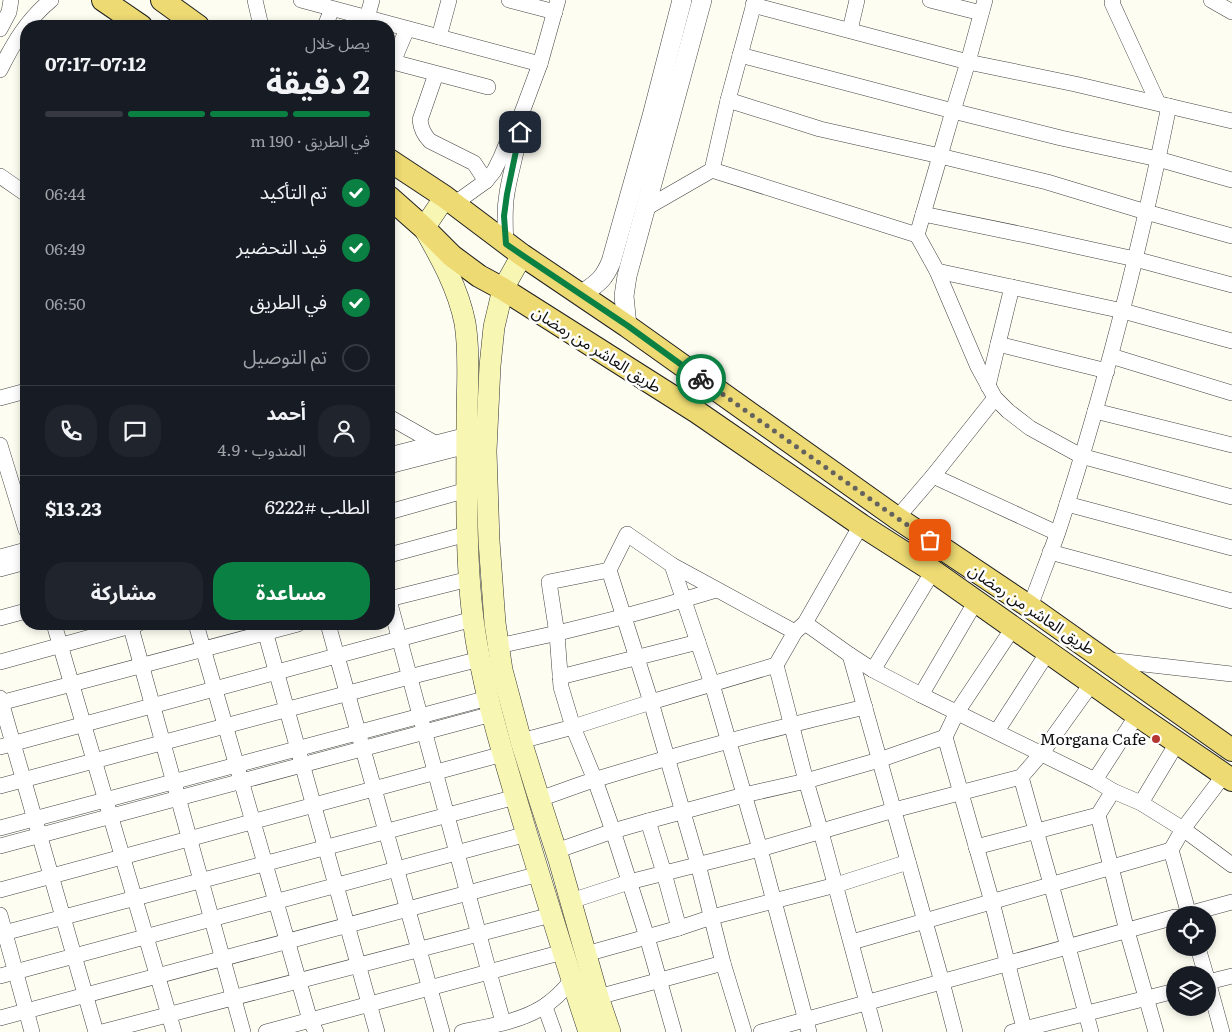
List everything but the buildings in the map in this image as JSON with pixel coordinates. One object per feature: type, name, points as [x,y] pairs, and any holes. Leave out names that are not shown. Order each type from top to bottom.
[{"type":"main road","points":[[103,0],[133,20]]},
{"type":"main road","points":[[162,0],[190,20]]},
{"type":"main road","name":"طريق العاشر من رمضان","points":[[395,164],[514,249],[628,326],[897,518],[1030,606],[1232,750]]},
{"type":"main road","points":[[449,201],[424,228],[457,292],[465,324],[468,357],[454,444],[468,490],[467,534],[473,619],[490,706],[503,754],[571,981],[589,1032]]},
{"type":"main road","name":"طريق العاشر من رمضان","points":[[395,202],[452,256],[479,276],[696,412],[861,525],[933,571],[1139,717],[1228,777]]},
{"type":"main road","points":[[514,249],[502,289],[494,327],[490,366],[486,451],[489,541],[495,623],[502,670],[521,741],[610,1032]]},
{"type":"main road","points":[[1127,674],[1146,703],[1146,713],[1139,717]]},
{"type":"main road","points":[[1192,721],[1186,718],[1180,720],[1175,729],[1178,735],[1199,757]]},
{"type":"street","points":[[0,29],[9,12],[12,0]]},
{"type":"street","points":[[30,20],[51,0]]},
{"type":"street","points":[[255,0],[260,20]]},
{"type":"street","points":[[301,0],[374,20]]},
{"type":"street","points":[[367,18],[372,0]]},
{"type":"street","points":[[439,37],[449,0]]},
{"type":"street","points":[[449,201],[475,190],[494,171],[512,128],[521,115],[540,64],[557,6],[509,0]]},
{"type":"street","points":[[581,295],[597,284],[605,275],[611,262],[682,0]]},
{"type":"street","points":[[850,30],[857,0]]},
{"type":"street","points":[[917,235],[983,6],[930,0]]},
{"type":"street","points":[[1030,606],[1067,504],[1109,364],[1158,159],[1164,104],[1112,3],[1113,0]]},
{"type":"street","points":[[1212,0],[1232,12]]},
{"type":"street","points":[[628,326],[624,296],[627,276],[698,1]]},
{"type":"street","points":[[646,208],[712,170],[728,100],[754,3],[968,62],[1075,84],[1232,121]]},
{"type":"street","points":[[327,20],[332,9]]},
{"type":"street","points":[[395,26],[540,64]]},
{"type":"street","points":[[395,55],[407,29]]},
{"type":"street","points":[[0,70],[6,43],[20,30]]},
{"type":"street","points":[[740,55],[952,111],[1158,159],[1232,180]]},
{"type":"street","points":[[395,65],[488,87]]},
{"type":"street","points":[[436,74],[420,120],[425,136],[430,141],[474,163],[486,181]]},
{"type":"street","points":[[728,100],[820,129],[1047,182],[1232,236]]},
{"type":"street","points":[[514,249],[504,216],[520,132],[521,115]]},
{"type":"street","points":[[712,170],[917,235],[937,271],[978,367],[992,392],[1008,411],[1030,428],[1081,456],[1232,497]]},
{"type":"street","points":[[0,176],[20,190]]},
{"type":"street","points":[[924,214],[1135,259],[1232,285]]},
{"type":"street","points":[[937,271],[1123,311],[1232,341]]},
{"type":"street","points":[[897,518],[933,476],[992,392],[998,344],[1012,287]]},
{"type":"street","points":[[998,344],[1109,364],[1232,392]]},
{"type":"street","points":[[0,398],[20,393]]},
{"type":"street","points":[[1095,411],[1232,446]]},
{"type":"street","points":[[395,419],[454,444]]},
{"type":"street","points":[[395,454],[454,444]]},
{"type":"street","points":[[395,464],[454,444]]},
{"type":"street","points":[[0,445],[20,510]]},
{"type":"street","points":[[933,476],[1057,533]]},
{"type":"street","points":[[395,510],[468,490]]},
{"type":"street","points":[[1067,504],[1232,548]]},
{"type":"street","points":[[521,741],[776,665],[861,525]]},
{"type":"street","points":[[395,553],[467,534]]},
{"type":"street","points":[[744,1032],[651,702],[609,570],[627,534],[672,565],[716,590],[800,628],[921,695],[1141,803],[1183,829],[1232,864]]},
{"type":"street","points":[[0,557],[20,552]]},
{"type":"street","points":[[1050,552],[1232,601]]},
{"type":"street","points":[[0,569],[20,564]]},
{"type":"street","points":[[672,565],[712,684],[760,849],[807,1026]]},
{"type":"street","points":[[609,570],[549,582],[557,634],[561,687],[573,727],[595,780],[613,831],[647,937],[674,1032]]},
{"type":"street","points":[[873,670],[933,571]]},
{"type":"street","points":[[395,598],[469,580]]},
{"type":"street","points":[[498,646],[557,634],[716,590]]},
{"type":"street","points":[[921,695],[976,601]]},
{"type":"street","points":[[0,618],[20,613]]},
{"type":"street","points":[[6,745],[473,619]]},
{"type":"street","points":[[395,623],[503,1022]]},
{"type":"street","points":[[1013,628],[957,712],[945,737],[992,902],[1008,964],[1021,1031],[1166,993]]},
{"type":"street","points":[[56,630],[174,1032]]},
{"type":"street","points":[[0,662],[112,630]]},
{"type":"street","points":[[134,630],[141,666],[243,1032]]},
{"type":"street","points":[[198,630],[298,981],[313,1026]]},
{"type":"street","points":[[96,1032],[24,780],[6,745],[0,702],[204,649],[259,630]]},
{"type":"street","points":[[266,630],[376,1032]]},
{"type":"street","points":[[330,630],[442,1032]]},
{"type":"street","points":[[560,677],[698,642]]},
{"type":"street","points":[[997,731],[1048,652]]},
{"type":"street","points":[[850,655],[955,1032]]},
{"type":"street","points":[[0,786],[480,659]]},
{"type":"street","points":[[1107,660],[1232,674]]},
{"type":"street","points":[[776,665],[875,1032]]},
{"type":"street","points":[[571,901],[629,882],[760,849],[894,810],[1021,777],[1041,754],[1092,683]]},
{"type":"street","points":[[0,828],[420,716],[490,706]]},
{"type":"street","points":[[0,846],[424,732],[490,706]]},
{"type":"street","points":[[539,799],[666,759],[792,724],[865,707]]},
{"type":"street","points":[[1095,780],[1139,717]]},
{"type":"street","points":[[556,852],[613,831],[744,795],[806,781],[879,760],[945,737]]},
{"type":"street","points":[[1141,803],[1177,743]]},
{"type":"street","points":[[0,890],[503,754]]},
{"type":"street","points":[[1021,777],[1091,1032]]},
{"type":"street","points":[[1182,906],[1171,850],[1183,829],[1228,777]]},
{"type":"street","points":[[976,847],[1098,815],[1114,791]]},
{"type":"street","points":[[2,933],[516,797]]},
{"type":"street","points":[[1098,815],[1127,931],[1156,1032]]},
{"type":"street","points":[[648,821],[679,928]]},
{"type":"street","points":[[0,976],[527,834]]},
{"type":"street","points":[[852,942],[1171,850]]},
{"type":"street","points":[[586,954],[712,917],[836,885],[908,862]]},
{"type":"street","points":[[0,1018],[539,874]]},
{"type":"street","points":[[1216,906],[1232,902]]},
{"type":"street","points":[[102,1032],[551,914]]},
{"type":"street","points":[[0,915],[2,933],[16,971],[32,1032]]},
{"type":"street","points":[[760,1032],[807,1026],[868,1002],[1166,920]]},
{"type":"street","points":[[266,1032],[313,1026],[369,1004],[563,952]]},
{"type":"street","points":[[598,997],[723,963]]},
{"type":"street","points":[[1216,980],[1232,976]]},
{"type":"street","points":[[462,1032],[525,1016],[545,1007],[571,981]]},
{"type":"street","points":[[545,1007],[554,1032]]},
{"type":"street","points":[[1216,1011],[1222,1032]]},
{"type":"way so far","points":[[701,379],[930,540]]},
{"type":"place","name":"Morgana Cafe","points":[[1156,739]]},
{"type":"route","points":[[520,132],[504,216],[506,244],[628,326],[701,379]]}]
